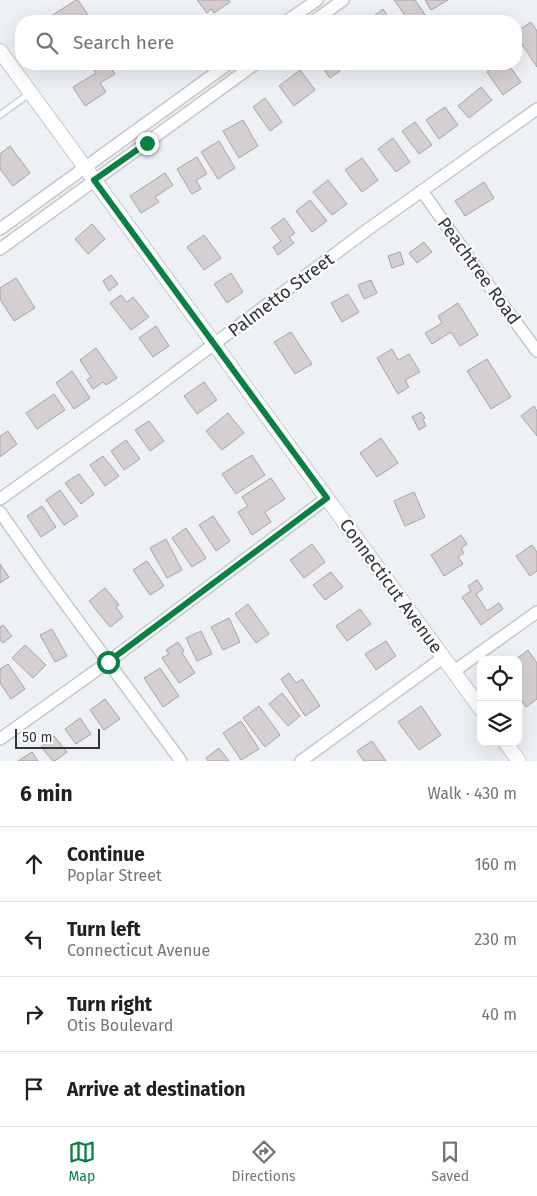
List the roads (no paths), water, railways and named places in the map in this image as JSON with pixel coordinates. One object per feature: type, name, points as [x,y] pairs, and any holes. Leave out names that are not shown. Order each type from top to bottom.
[{"type":"street","points":[[296,15],[317,0]]},
{"type":"street","points":[[322,15],[343,0]]},
{"type":"street","name":"Connecticut Avenue","points":[[0,51],[477,704]]},
{"type":"street","points":[[0,229],[220,70]]},
{"type":"street","points":[[0,249],[247,70]]},
{"type":"street","name":"Palmetto Street","points":[[0,499],[147,394],[367,230],[537,109]]},
{"type":"street","name":"Peachtree Road","points":[[422,191],[489,286],[533,338],[537,351]]},
{"type":"street","points":[[0,739],[108,662],[327,498]]},
{"type":"street","points":[[0,512],[181,761]]},
{"type":"street","points":[[453,672],[537,612]]},
{"type":"street","points":[[300,761],[444,657]]},
{"type":"street","points":[[508,746],[518,761]]},
{"type":"lane","points":[[0,115],[30,93]]}]
